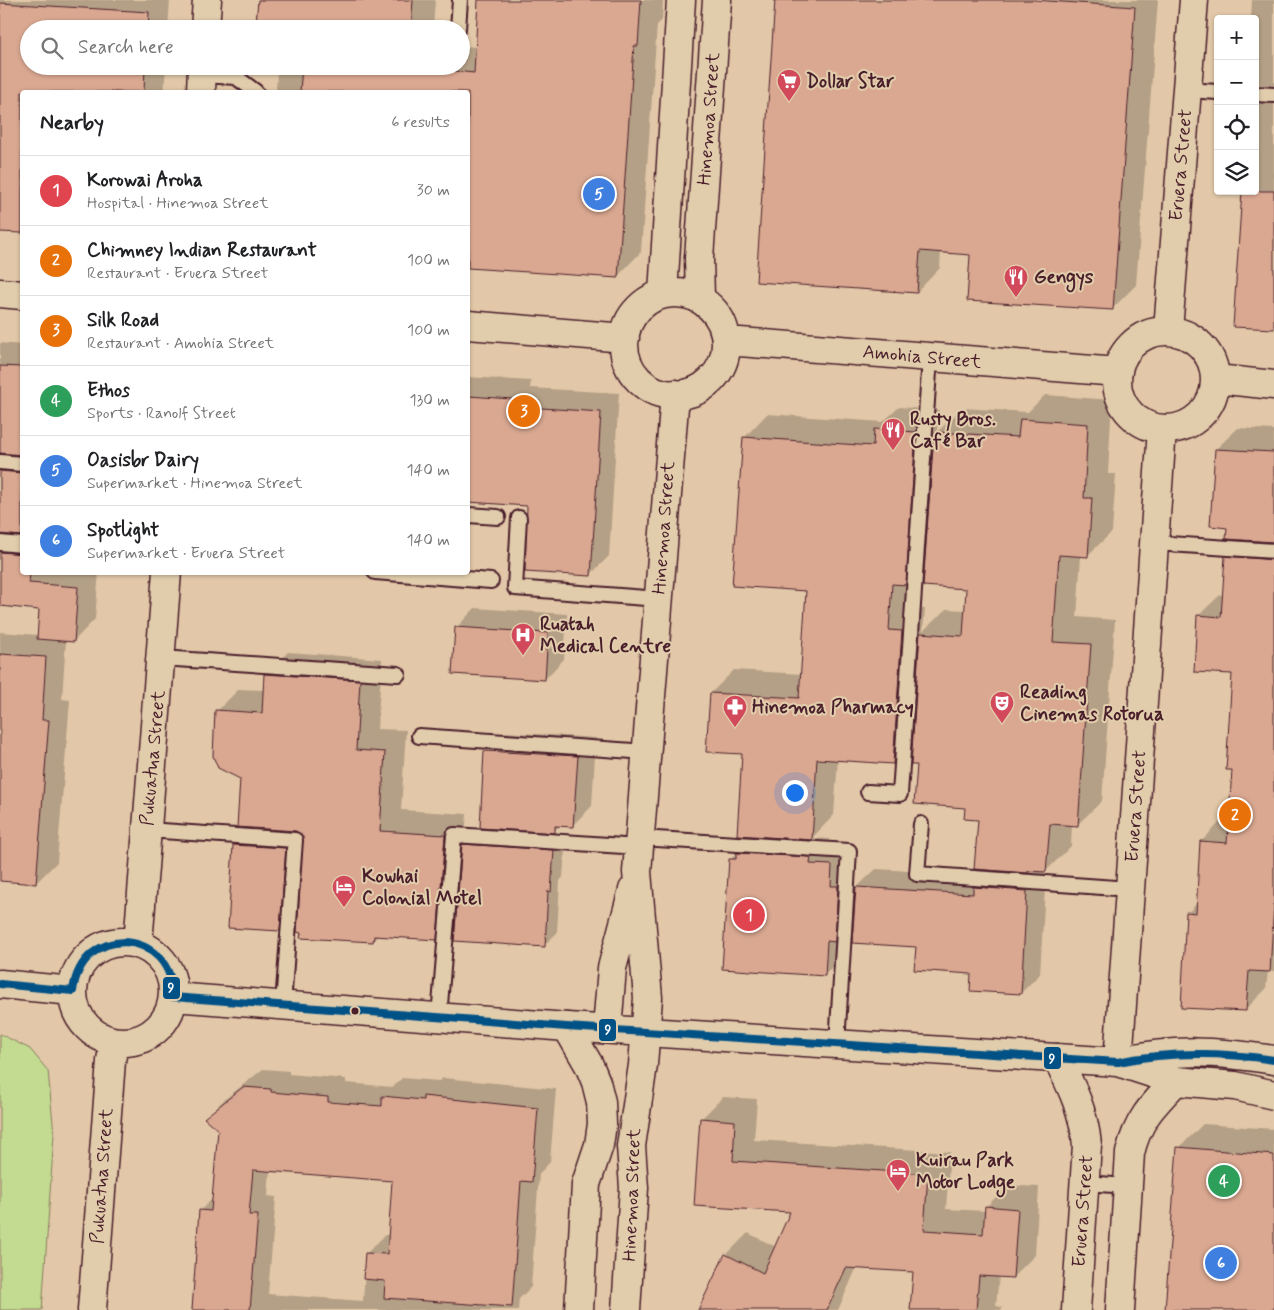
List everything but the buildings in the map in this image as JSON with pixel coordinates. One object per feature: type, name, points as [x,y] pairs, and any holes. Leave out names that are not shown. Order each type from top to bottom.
[{"type":"street","points":[[205,20],[207,0]]},
{"type":"street","name":"Hinemoa Street","points":[[663,294],[681,0]]},
{"type":"street","name":"Hinemoa Street","points":[[700,298],[699,258],[717,0]]},
{"type":"street","name":"Eruera Street","points":[[1168,330],[1194,0]]},
{"type":"street","points":[[677,292],[700,298],[713,310],[723,324],[726,341],[724,358],[717,374],[700,388],[683,394],[666,394],[650,388],[637,378],[626,356],[625,338],[636,311],[647,301],[663,294],[677,292]]},
{"type":"street","points":[[0,293],[20,295]]},
{"type":"street","points":[[470,325],[625,338]]},
{"type":"street","points":[[1168,330],[1178,331],[1199,343],[1212,362],[1216,379],[1214,392],[1207,408],[1189,424],[1172,429],[1162,429],[1143,424],[1133,418],[1120,399],[1116,382],[1118,372],[1123,355],[1135,341],[1146,334],[1168,330]]},
{"type":"street","name":"Amohia Street","points":[[726,341],[1118,372]]},
{"type":"street","points":[[1216,379],[1274,385]]},
{"type":"street","name":"Hinemoa Street","points":[[626,1310],[634,1188],[631,1146],[646,1032],[648,998],[639,852],[675,394]]},
{"type":"street","name":"Eruera Street","points":[[1118,1062],[1162,429]]},
{"type":"street","name":"Pukuatua Street","points":[[138,944],[167,575]]},
{"type":"street","name":"Hinemoa Street","points":[[607,1029],[612,968],[639,852]]},
{"type":"street","points":[[117,942],[138,944],[157,954],[166,965],[172,978],[174,997],[165,1021],[155,1032],[143,1039],[129,1043],[114,1042],[92,1032],[84,1024],[74,1002],[73,991],[81,964],[91,953],[103,946],[117,942]]},
{"type":"street","points":[[0,984],[73,991]]},
{"type":"street","points":[[174,997],[567,1027],[1118,1062],[1176,1081],[1235,1086],[1274,1095]]},
{"type":"street","name":"Hinemoa Street","points":[[567,1027],[589,1065],[596,1082],[601,1102],[602,1124],[599,1145],[586,1184],[578,1310]]},
{"type":"street","name":"Pukuatua Street","points":[[92,1310],[114,1042]]},
{"type":"street","points":[[1118,1062],[1153,1053],[1205,1051],[1274,1060]]},
{"type":"street","name":"Eruera Street","points":[[1057,1058],[1077,1096],[1085,1120],[1087,1145],[1076,1310]]},
{"type":"street","points":[[1120,1310],[1130,1153],[1135,1132],[1149,1109],[1176,1081]]},
{"type":"lane","points":[[459,20],[460,0]]},
{"type":"lane","points":[[202,78],[236,77],[253,90]]},
{"type":"lane","points":[[1187,90],[1214,92]]},
{"type":"lane","points":[[1259,94],[1274,95]]},
{"type":"lane","points":[[868,792],[900,794],[930,358]]},
{"type":"lane","points":[[0,462],[20,464]]},
{"type":"lane","points":[[470,515],[498,517]]},
{"type":"lane","points":[[519,518],[515,588],[659,599]]},
{"type":"lane","points":[[0,543],[20,545]]},
{"type":"lane","points":[[1154,543],[1274,552]]},
{"type":"lane","points":[[410,575],[491,582]]},
{"type":"lane","points":[[160,658],[398,674]]},
{"type":"lane","points":[[419,736],[647,752]]},
{"type":"lane","points":[[921,824],[917,874],[1130,889]]},
{"type":"lane","points":[[147,830],[295,840],[283,1006]]},
{"type":"lane","points":[[439,1017],[454,835],[639,852],[849,851],[837,1044]]},
{"type":"lane","points":[[599,1145],[631,1146]]},
{"type":"lane","points":[[1085,1183],[1128,1186]]},
{"type":"green space","points":[[0,1034],[30,1049],[48,1071],[54,1134],[42,1310],[0,1310]]},
{"type":"transit line","name":"9","points":[[0,984],[73,991],[80,969],[92,953],[109,944],[126,942],[144,947],[159,957],[169,974],[173,997],[567,1027],[1118,1062],[1177,1054],[1235,1055],[1274,1060]]},
{"type":"place","name":"Dollar Star","points":[[789,102]]},
{"type":"place","name":"Oasisbr Dairy","points":[[599,194]]},
{"type":"place","name":"Gengys","points":[[1016,298]]},
{"type":"place","name":"Silk Road","points":[[524,411]]},
{"type":"place","name":"Rusty Bros. Café Bar","points":[[893,451]]},
{"type":"place","name":"Ruatah Medical Centre","points":[[523,656]]},
{"type":"place","name":"Reading Cinemas Rotorua","points":[[1002,724]]},
{"type":"place","name":"Hinemoa Pharmacy","points":[[735,728]]},
{"type":"place","name":"Chimney Indian Restaurant","points":[[1235,815]]},
{"type":"place","name":"Kowhai Colonial Motel","points":[[344,908]]},
{"type":"place","name":"Korowai Aroha","points":[[749,915]]},
{"type":"place","name":"Ethos","points":[[1224,1181]]},
{"type":"place","name":"Kuirau Park Motor Lodge","points":[[898,1192]]},
{"type":"place","name":"Spotlight","points":[[1221,1263]]}]
